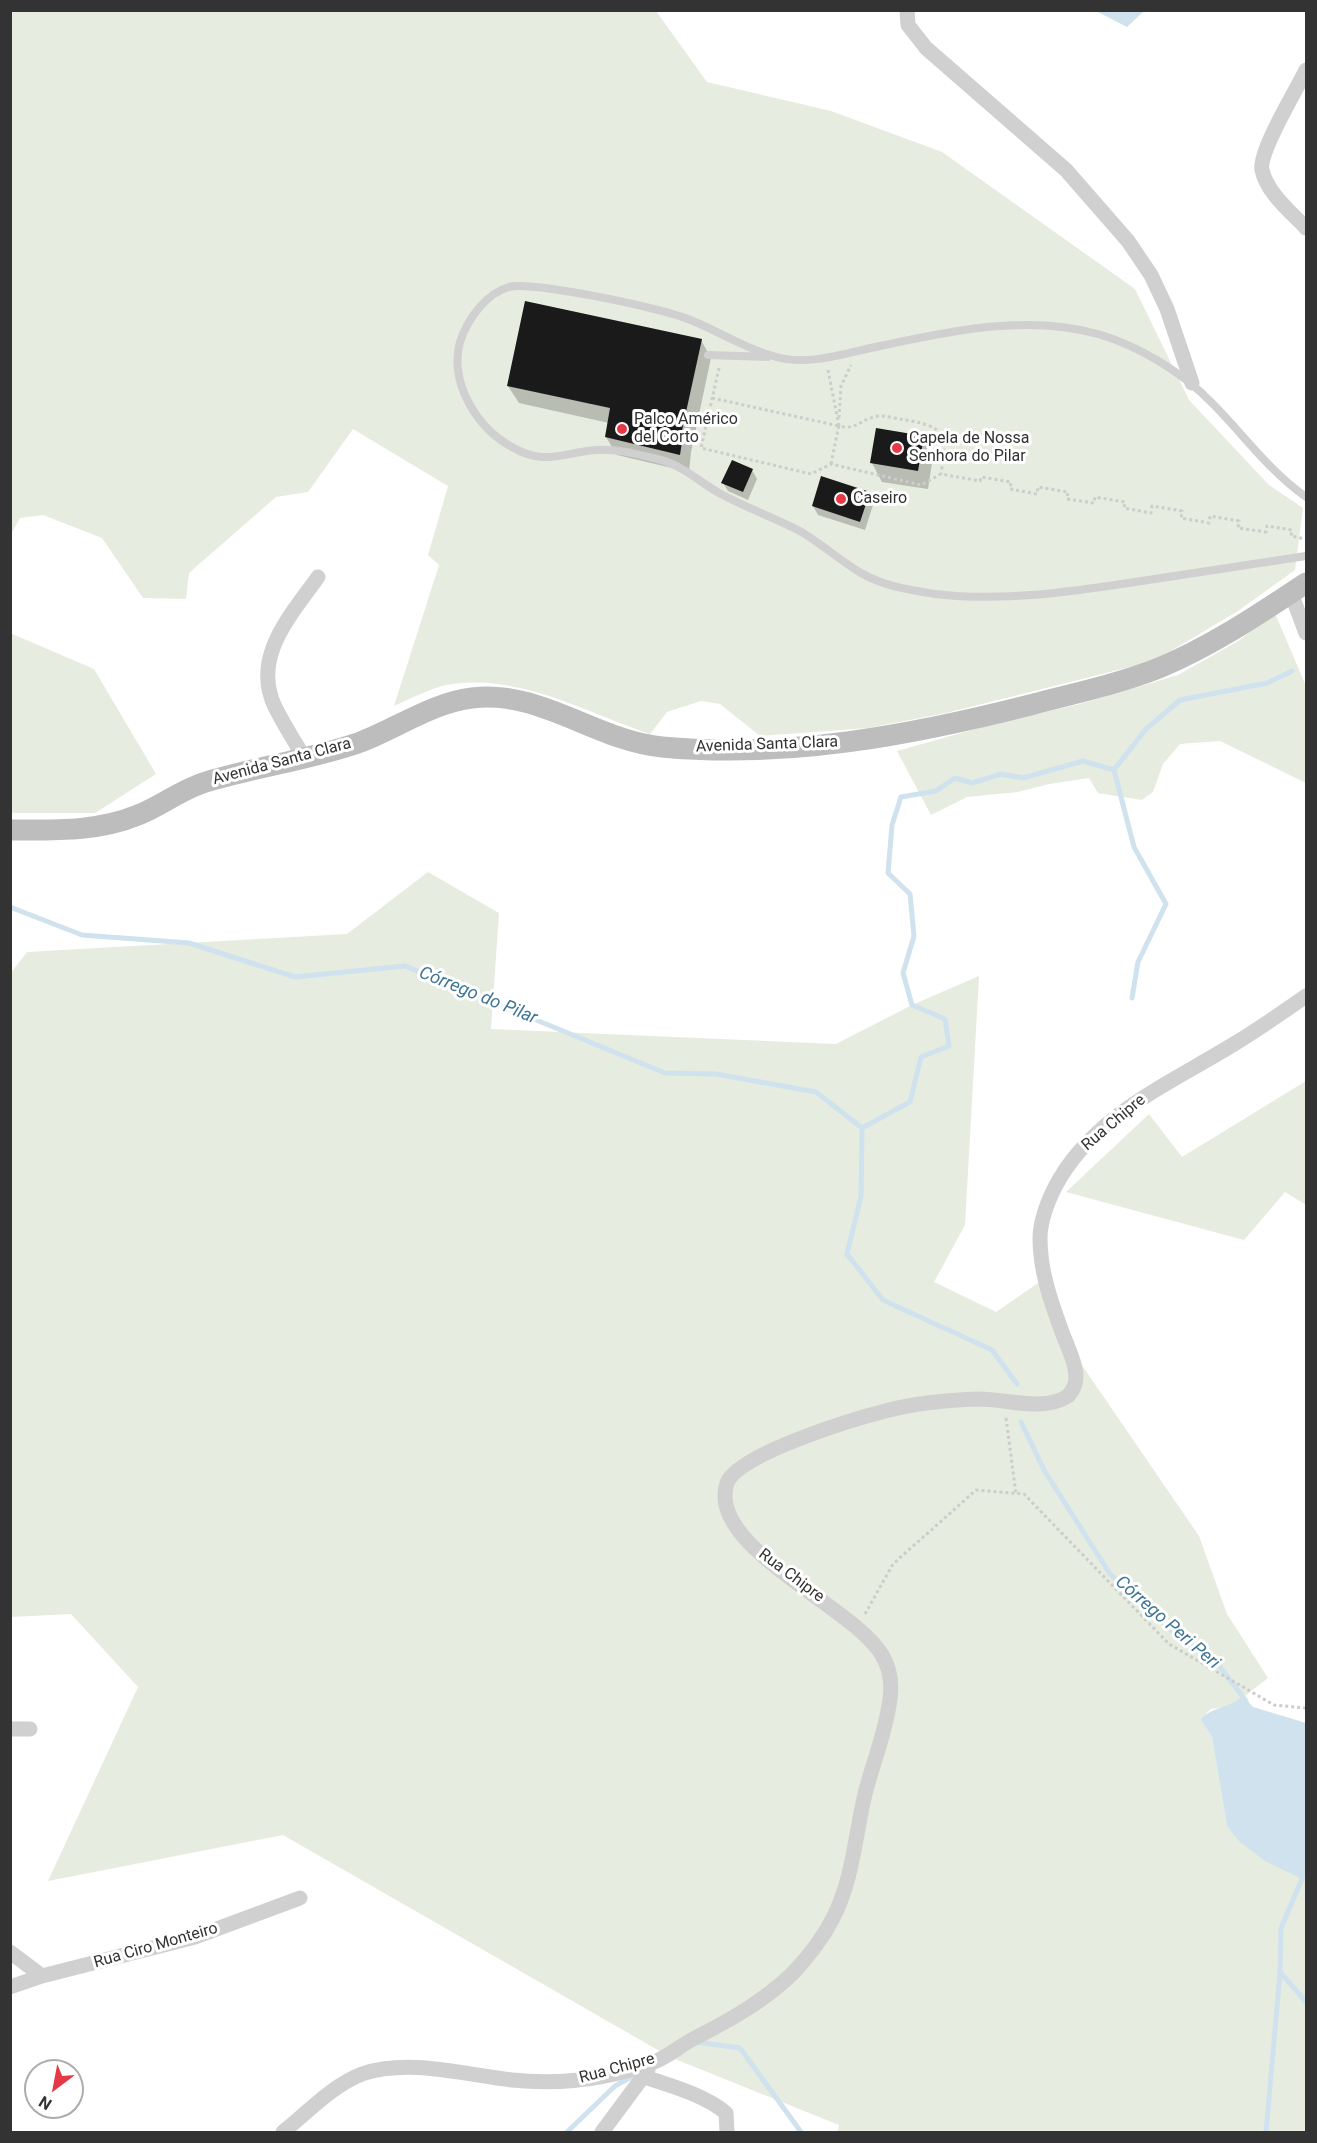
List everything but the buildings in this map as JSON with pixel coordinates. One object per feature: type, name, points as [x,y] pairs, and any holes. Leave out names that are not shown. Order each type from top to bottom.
[{"type":"street","points":[[907,10],[908,25],[926,48],[1066,170],[1128,241],[1151,275],[1167,309],[1192,383]]},
{"type":"street","points":[[1306,70],[1265,150],[1262,169],[1267,184],[1306,228]]},
{"type":"street","points":[[305,759],[274,705],[268,681],[270,655],[279,631],[318,577]]},
{"type":"street","points":[[1299,588],[1306,633]]},
{"type":"street","name":"Avenida Santa Clara","points":[[10,830],[72,831],[108,825],[140,815],[198,785],[305,759],[362,741],[442,705],[474,697],[508,699],[550,709],[634,743],[660,747],[758,749],[869,740],[960,723],[1109,685],[1158,668],[1199,649],[1299,588]]},
{"type":"street","name":"Rua Chipre","points":[[283,2133],[336,2089],[360,2075],[382,2070],[413,2068],[518,2081],[570,2082],[597,2078],[656,2061],[687,2042],[719,2028],[769,1995],[812,1951],[832,1920],[851,1870],[865,1793],[884,1729],[890,1697],[890,1677],[883,1657],[857,1628],[815,1593],[777,1568],[736,1528],[724,1504],[728,1480],[739,1467],[766,1454],[842,1424],[892,1409],[981,1399],[1033,1403],[1060,1401],[1068,1396],[1076,1383],[1074,1363],[1052,1307],[1042,1266],[1040,1237],[1044,1212],[1069,1165],[1093,1137],[1146,1095],[1235,1043],[1306,996]]},
{"type":"street","points":[[10,1728],[30,1729]]},
{"type":"street","name":"Rua Ciro Monteiro","points":[[10,1987],[42,1976],[195,1937],[300,1898]]},
{"type":"street","points":[[10,1952],[42,1976]]},
{"type":"street","points":[[602,2133],[642,2076],[656,2061]]},
{"type":"street","points":[[642,2076],[686,2091],[726,2113],[727,2133]]},
{"type":"lane","points":[[778,358],[666,312],[526,284],[501,290],[479,308],[460,342],[458,369],[466,398],[475,413],[488,430],[514,449],[551,459],[590,451],[610,450],[666,461],[738,503],[796,529],[865,576],[896,586],[937,594],[1018,597],[1073,591],[1306,556]]},
{"type":"lane","points":[[708,355],[806,360],[1009,324],[1042,324],[1102,335],[1151,357],[1192,383],[1287,483],[1306,497]]},
{"type":"path","points":[[831,464],[839,426],[840,396],[844,376],[864,350]]},
{"type":"path","points":[[722,355],[701,448],[811,474],[831,464],[921,485],[940,474],[1011,482],[1010,489],[1037,494],[1038,487],[1068,492],[1067,499],[1094,503],[1095,497],[1125,502],[1124,508],[1151,513],[1152,506],[1182,511],[1181,518],[1209,523],[1210,516],[1239,521],[1238,528],[1266,532],[1267,526],[1283,528],[1292,530],[1291,536],[1306,539]]},
{"type":"path","points":[[825,358],[839,426]]},
{"type":"path","points":[[712,398],[854,428],[872,417],[880,416],[930,424],[937,429],[944,444],[940,474]]},
{"type":"path","points":[[1004,1401],[1016,1494]]},
{"type":"path","points":[[857,1628],[893,1564],[976,1490],[1024,1494],[1169,1644],[1274,1705],[1306,1708]]},
{"type":"shaded area","points":[[11,10],[656,11],[707,82],[831,111],[942,152],[1135,289],[1189,400],[1269,485],[1303,508],[1295,570],[1238,611],[1154,661],[946,713],[868,728],[760,736],[720,704],[701,701],[667,712],[650,734],[550,696],[499,684],[472,682],[446,685],[394,706],[439,565],[428,555],[448,486],[353,429],[308,492],[276,497],[189,573],[186,599],[143,598],[102,538],[43,515],[20,518],[11,534]]},
{"type":"shaded area","points":[[1274,611],[1306,686],[1306,783],[1220,741],[1180,744],[1163,764],[1153,792],[1142,800],[1098,793],[1089,778],[1049,784],[1018,792],[967,797],[931,815],[897,751],[997,723],[1076,705],[1178,675],[1240,640]]},
{"type":"shaded area","points":[[10,633],[94,669],[156,774],[95,813],[11,813]]},
{"type":"shaded area","points":[[428,872],[499,913],[491,1029],[836,1044],[912,1005],[979,976],[965,1225],[934,1282],[996,1312],[1041,1281],[1053,1323],[1199,1536],[1227,1614],[1268,1678],[1232,1706],[1211,1709],[1200,1719],[1212,1737],[1227,1826],[1302,1879],[1306,1878],[1306,2132],[838,2132],[839,2125],[670,2057],[283,1835],[48,1881],[138,1687],[71,1614],[11,1617],[10,974],[27,952],[347,934]]},
{"type":"shaded area","points":[[1306,1081],[1306,1205],[1285,1192],[1244,1240],[1066,1192],[1149,1114],[1182,1157]]},
{"type":"water","points":[[1144,10],[1127,27],[1096,11]]},
{"type":"water","points":[[1243,1696],[1253,1707],[1306,1723],[1306,1878],[1302,1879],[1265,1861],[1239,1841],[1227,1826],[1212,1737],[1200,1719]]},
{"type":"waterway","name":"Córrego Peri Peri","points":[[1132,998],[1138,962],[1166,904],[1134,847],[1114,770],[1146,729],[1180,700],[1267,683],[1292,671]]},
{"type":"waterway","name":"Córrego Peri Peri","points":[[1017,1384],[992,1350],[883,1300],[847,1254],[861,1196],[862,1128],[910,1102],[921,1057],[949,1046],[945,1019],[912,1005],[903,973],[914,936],[910,894],[888,873],[892,825],[901,797],[936,791],[955,778],[972,783],[1001,774],[1023,778],[1083,761],[1114,770]]},
{"type":"waterway","name":"Córrego do Pilar","points":[[10,907],[82,935],[189,943],[295,977],[405,966],[665,1073],[716,1074],[816,1092],[862,1128]]},
{"type":"waterway","name":"Córrego Peri Peri","points":[[1021,1422],[1044,1470],[1110,1574],[1166,1626],[1217,1663],[1246,1701]]},
{"type":"waterway","name":"Córrego Peri Peri","points":[[1301,1872],[1302,1879],[1281,1928],[1280,1972],[1306,2002]]},
{"type":"waterway","name":"Córrego Peri Peri","points":[[1266,2132],[1280,1973]]},
{"type":"waterway","points":[[696,2042],[740,2048],[801,2132]]},
{"type":"waterway","points":[[567,2132],[615,2086],[633,2076]]},
{"type":"place","name":"Palco Américo del Corto","points":[[622,429]]},
{"type":"place","name":"Capela de Nossa Senhora do Pilar","points":[[897,448]]},
{"type":"place","name":"Caseiro","points":[[841,499]]}]
